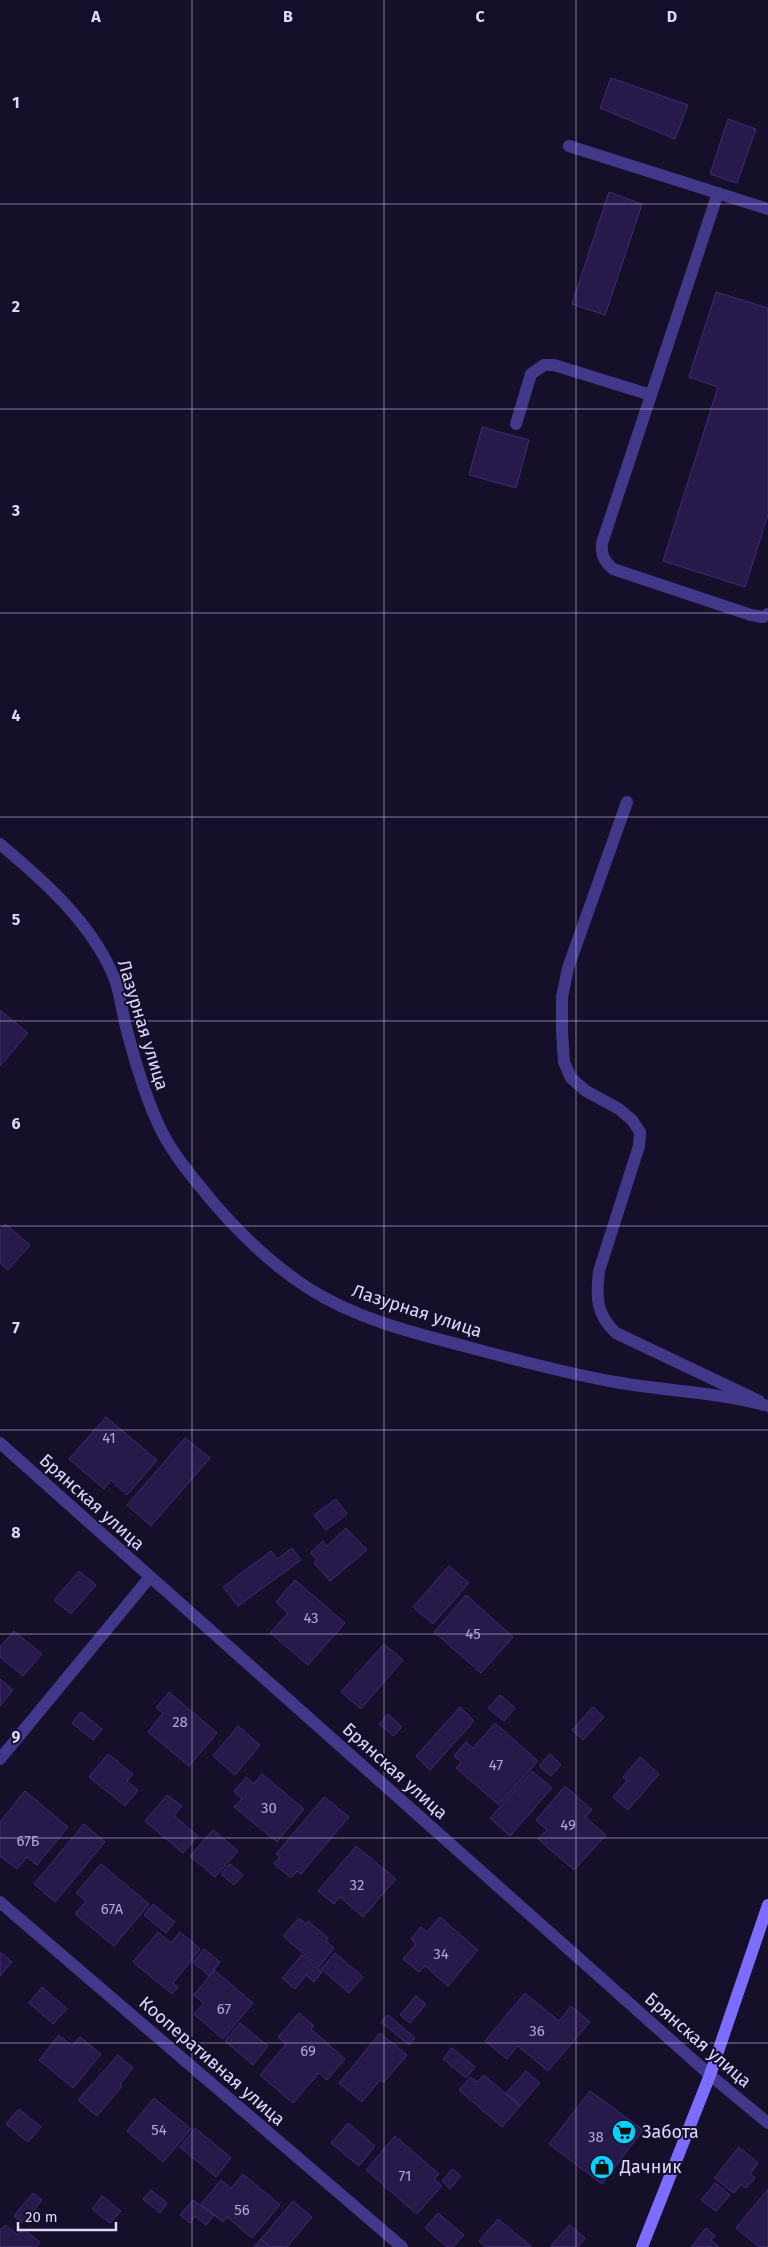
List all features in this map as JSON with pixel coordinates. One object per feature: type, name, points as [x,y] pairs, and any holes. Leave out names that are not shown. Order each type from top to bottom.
[{"type":"street","points":[[570,146],[768,209]]},
{"type":"street","points":[[718,193],[602,543],[601,554],[606,563],[613,569],[751,615],[763,617],[768,614]]},
{"type":"street","points":[[516,424],[532,374],[537,368],[544,365],[554,365],[651,395]]},
{"type":"street","points":[[627,802],[568,968],[562,997],[564,1062],[571,1078],[586,1091],[619,1109],[632,1120],[640,1132],[639,1146],[599,1271],[597,1291],[599,1309],[605,1323],[616,1333],[768,1406]]},
{"type":"street","name":"Лазурная улица","points":[[0,844],[29,868],[68,907],[98,945],[115,978],[136,1066],[162,1131],[180,1161],[205,1193],[235,1228],[270,1261],[310,1289],[357,1313],[417,1334],[518,1361],[612,1381],[653,1388],[704,1392],[768,1406]]},
{"type":"street","name":"Брянская улица","points":[[0,1443],[710,2075],[768,2123]]},
{"type":"street","points":[[0,1759],[150,1577]]},
{"type":"street","name":"Кооперативная улица","points":[[0,1902],[402,2247]]},
{"type":"street","points":[[642,2247],[710,2075],[768,1905]]},
{"type":"building","points":[[611,78],[688,105],[675,139],[600,108]]},
{"type":"building","points":[[728,119],[756,129],[737,183],[710,174]]},
{"type":"building","points":[[609,192],[642,204],[605,315],[572,304]]},
{"type":"building","points":[[716,292],[768,308],[768,515],[745,587],[663,561],[718,387],[689,377]]},
{"type":"building","points":[[482,427],[529,440],[516,488],[469,475]]},
{"type":"building","points":[[0,1010],[28,1033],[0,1066]]},
{"type":"building","points":[[5,1224],[30,1245],[8,1270],[0,1263],[0,1230]]},
{"type":"building","points":[[106,1417],[157,1460],[127,1495],[111,1480],[104,1489],[69,1459]]},
{"type":"building","points":[[185,1438],[210,1458],[151,1526],[127,1505]]},
{"type":"building","points":[[336,1499],[347,1514],[326,1530],[314,1515]]},
{"type":"building","points":[[346,1528],[367,1550],[330,1581],[314,1563],[317,1560],[310,1553],[323,1541],[327,1546]]},
{"type":"building","points":[[292,1548],[301,1560],[238,1606],[223,1587],[271,1551],[277,1559]]},
{"type":"building","points":[[449,1566],[469,1583],[433,1624],[413,1607]]},
{"type":"building","points":[[79,1571],[96,1585],[71,1614],[54,1600]]},
{"type":"building","points":[[295,1580],[345,1623],[308,1665],[270,1633],[288,1613],[276,1602]]},
{"type":"building","points":[[466,1595],[513,1637],[481,1673],[434,1632]]},
{"type":"building","points":[[14,1631],[42,1654],[23,1676],[0,1657],[0,1647]]},
{"type":"building","points":[[384,1644],[403,1660],[361,1709],[341,1692]]},
{"type":"building","points":[[0,1679],[13,1690],[0,1706]]},
{"type":"building","points":[[169,1692],[217,1733],[189,1766],[148,1732],[163,1713],[156,1708]]},
{"type":"building","points":[[500,1695],[515,1708],[504,1721],[488,1708]]},
{"type":"building","points":[[460,1707],[474,1721],[430,1770],[416,1756]]},
{"type":"building","points":[[593,1707],[604,1717],[583,1740],[572,1730]]},
{"type":"building","points":[[81,1712],[102,1729],[93,1740],[72,1723]]},
{"type":"building","points":[[388,1714],[402,1727],[393,1736],[379,1724]]},
{"type":"building","points":[[495,1723],[538,1761],[499,1805],[456,1768],[461,1762],[454,1756],[466,1742],[473,1748]]},
{"type":"building","points":[[238,1726],[260,1745],[235,1775],[213,1756]]},
{"type":"building","points":[[108,1754],[133,1774],[127,1781],[138,1790],[125,1806],[89,1777]]},
{"type":"building","points":[[550,1754],[561,1765],[551,1776],[539,1766]]},
{"type":"building","points":[[640,1757],[659,1774],[628,1810],[613,1797],[627,1781],[623,1777]]},
{"type":"building","points":[[532,1771],[552,1788],[510,1836],[490,1818]]},
{"type":"building","points":[[262,1774],[304,1809],[277,1842],[234,1807],[242,1799],[234,1792],[246,1777],[254,1784]]},
{"type":"building","points":[[565,1786],[592,1810],[585,1817],[606,1835],[574,1870],[538,1839],[547,1830],[536,1820]]},
{"type":"building","points":[[25,1791],[68,1827],[37,1865],[27,1857],[17,1869],[0,1856],[0,1822]]},
{"type":"building","points":[[167,1795],[182,1806],[174,1816],[198,1836],[183,1853],[145,1821]]},
{"type":"building","points":[[324,1797],[349,1817],[301,1874],[297,1871],[291,1878],[274,1864],[280,1857],[276,1854]]},
{"type":"building","points":[[84,1824],[105,1842],[55,1902],[34,1884]]},
{"type":"building","points":[[213,1830],[238,1851],[215,1877],[190,1856]]},
{"type":"building","points":[[356,1846],[396,1879],[363,1917],[340,1897],[334,1904],[318,1891]]},
{"type":"building","points":[[101,1864],[149,1904],[114,1946],[75,1914],[86,1901],[76,1893]]},
{"type":"building","points":[[230,1864],[243,1875],[234,1885],[221,1874]]},
{"type":"building","points":[[153,1904],[175,1922],[166,1933],[144,1915]]},
{"type":"building","points":[[440,1917],[478,1950],[448,1986],[425,1966],[419,1972],[403,1959],[416,1944],[411,1939],[421,1927],[427,1932]]},
{"type":"building","points":[[299,1918],[306,1924],[308,1921],[328,1938],[326,1941],[334,1948],[319,1967],[283,1936]]},
{"type":"building","points":[[158,1932],[171,1943],[180,1932],[200,1949],[173,1983],[178,1987],[172,1994],[133,1962]]},
{"type":"building","points":[[204,1949],[220,1962],[209,1976],[193,1962]]},
{"type":"building","points":[[0,1952],[12,1962],[0,1976]]},
{"type":"building","points":[[335,1953],[363,1977],[349,1993],[321,1969]]},
{"type":"building","points":[[302,1955],[322,1972],[314,1982],[306,1975],[295,1989],[282,1978]]},
{"type":"building","points":[[214,1970],[253,2003],[223,2039],[194,2014],[204,2003],[194,1995]]},
{"type":"building","points":[[42,1987],[67,2009],[53,2024],[29,2003]]},
{"type":"building","points":[[525,1993],[559,2021],[571,2006],[590,2022],[548,2071],[518,2046],[507,2059],[485,2041]]},
{"type":"building","points":[[416,1996],[426,2004],[410,2023],[400,2015]]},
{"type":"building","points":[[299,2013],[314,2026],[311,2029],[345,2059],[327,2080],[319,2073],[293,2103],[260,2075],[286,2044],[278,2037]]},
{"type":"building","points":[[388,2015],[415,2038],[409,2045],[381,2022]]},
{"type":"building","points":[[240,2023],[268,2046],[253,2065],[225,2041]]},
{"type":"building","points":[[380,2033],[407,2055],[384,2082],[380,2080],[362,2102],[339,2083]]},
{"type":"building","points":[[59,2035],[72,2046],[80,2037],[101,2054],[73,2088],[39,2060]]},
{"type":"building","points":[[452,2048],[475,2067],[466,2078],[443,2059]]},
{"type":"building","points":[[118,2055],[133,2068],[120,2084],[122,2086],[97,2116],[78,2100]]},
{"type":"building","points":[[526,2071],[540,2083],[520,2106],[506,2093]]},
{"type":"building","points":[[484,2075],[520,2106],[502,2127],[459,2090],[471,2077],[477,2082]]},
{"type":"building","points":[[590,2091],[643,2130],[602,2184],[549,2144]]},
{"type":"building","points":[[154,2098],[191,2129],[163,2162],[127,2131]]},
{"type":"building","points":[[19,2109],[41,2127],[28,2142],[6,2124]]},
{"type":"building","points":[[348,2123],[375,2146],[359,2166],[331,2143]]},
{"type":"building","points":[[195,2128],[231,2158],[216,2177],[180,2147]]},
{"type":"building","points":[[395,2136],[439,2174],[434,2179],[442,2186],[417,2214],[366,2170]]},
{"type":"building","points":[[739,2147],[758,2163],[750,2174],[755,2178],[746,2188],[741,2184],[734,2193],[714,2178]]},
{"type":"building","points":[[452,2169],[461,2176],[450,2189],[442,2181]]},
{"type":"building","points":[[243,2174],[280,2205],[252,2238],[227,2217],[223,2222],[201,2204],[221,2180],[231,2188]]},
{"type":"building","points":[[715,2183],[730,2195],[716,2211],[701,2200]]},
{"type":"building","points":[[768,2189],[768,2247],[759,2247],[736,2228]]},
{"type":"building","points":[[151,2190],[167,2203],[160,2213],[143,2199]]},
{"type":"building","points":[[33,2193],[42,2200],[23,2223],[14,2216]]},
{"type":"building","points":[[102,2196],[121,2211],[110,2223],[92,2209]]},
{"type":"building","points":[[193,2200],[214,2215],[206,2225],[195,2216],[190,2223],[180,2215]]},
{"type":"building","points":[[293,2201],[312,2217],[287,2247],[271,2247],[261,2239]]},
{"type":"building","points":[[438,2213],[464,2235],[453,2247],[447,2247],[425,2228]]},
{"type":"building","points":[[498,2219],[532,2247],[485,2247],[479,2241]]},
{"type":"building","points":[[5,2225],[18,2235],[23,2229],[40,2242],[36,2247],[0,2247],[0,2230]]},
{"type":"building","points":[[569,2225],[585,2238],[578,2247],[550,2247]]},
{"type":"building","points":[[706,2228],[715,2236],[711,2240],[719,2247],[691,2247]]},
{"type":"building","points":[[261,2239],[271,2247],[254,2247]]},
{"type":"place","name":"Забота","points":[[624,2132]]},
{"type":"place","name":"Дачник","points":[[602,2167]]}]
